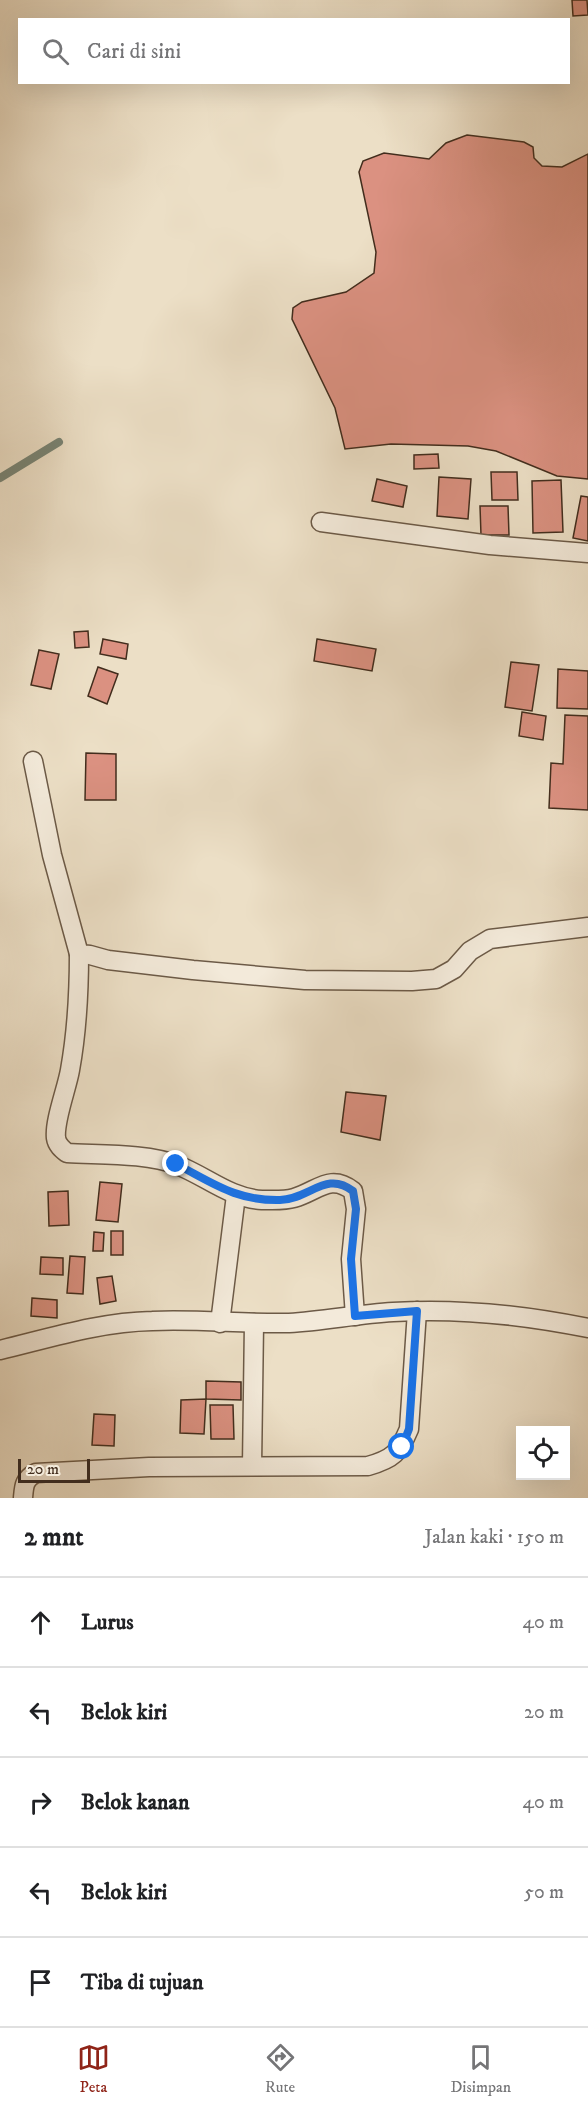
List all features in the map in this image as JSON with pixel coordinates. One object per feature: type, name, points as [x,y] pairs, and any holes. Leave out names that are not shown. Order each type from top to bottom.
[{"type":"street","points":[[321,522],[490,545],[588,554]]},
{"type":"street","points":[[33,761],[52,855],[79,954],[79,1005],[70,1071],[57,1129],[56,1139],[59,1146],[67,1153],[133,1157],[176,1164],[236,1195],[260,1200],[294,1198],[331,1182],[343,1183],[353,1191],[356,1209],[351,1259],[355,1316]]},
{"type":"street","points":[[79,954],[108,960],[193,970],[294,979],[412,981],[436,979],[454,969],[470,951],[490,939],[588,927]]},
{"type":"street","points":[[220,1323],[236,1195]]},
{"type":"street","points":[[24,1498],[24,1484],[27,1478],[36,1473],[149,1467],[368,1466],[392,1457],[402,1447],[409,1429],[417,1311]]},
{"type":"street","points":[[0,1350],[115,1323],[153,1320],[220,1323],[324,1321],[417,1311],[511,1315],[588,1328]]},
{"type":"street","points":[[252,1466],[254,1323]]},
{"type":"building","points":[[572,0],[587,0],[588,15],[573,16]]},
{"type":"building","points":[[467,135],[524,142],[533,147],[534,158],[542,166],[562,167],[588,154],[588,479],[557,476],[496,451],[468,446],[391,444],[345,449],[335,408],[292,319],[293,308],[302,302],[346,292],[374,273],[376,252],[359,172],[363,161],[384,153],[429,159],[446,143]]},
{"type":"building","points":[[438,454],[439,468],[414,469],[414,455]]},
{"type":"building","points":[[491,472],[517,472],[518,500],[492,500]]},
{"type":"building","points":[[439,477],[471,479],[468,519],[437,516]]},
{"type":"building","points":[[377,479],[407,486],[403,507],[372,501]]},
{"type":"building","points":[[561,480],[563,532],[533,533],[532,481]]},
{"type":"building","points":[[581,496],[588,497],[588,541],[573,538]]},
{"type":"building","points":[[480,506],[508,506],[509,535],[481,535]]},
{"type":"building","points":[[88,631],[89,647],[75,648],[74,632]]},
{"type":"building","points":[[103,639],[128,644],[126,659],[100,654]]},
{"type":"building","points":[[317,639],[376,649],[372,671],[314,661]]},
{"type":"building","points":[[39,650],[59,654],[51,689],[31,685]]},
{"type":"building","points":[[511,662],[539,665],[532,711],[505,707]]},
{"type":"building","points":[[98,667],[118,674],[107,704],[88,696]]},
{"type":"building","points":[[558,669],[588,671],[588,709],[557,708]]},
{"type":"building","points":[[522,712],[546,716],[543,740],[519,736]]},
{"type":"building","points":[[565,715],[588,716],[588,810],[549,808],[551,763],[563,764]]},
{"type":"building","points":[[86,753],[116,754],[116,800],[85,800]]},
{"type":"building","points":[[346,1092],[386,1096],[380,1140],[341,1132]]},
{"type":"building","points":[[100,1182],[122,1184],[118,1222],[96,1220]]},
{"type":"building","points":[[68,1191],[69,1225],[49,1226],[48,1192]]},
{"type":"building","points":[[111,1231],[123,1231],[123,1255],[111,1255]]},
{"type":"building","points":[[94,1232],[104,1233],[103,1251],[93,1251]]},
{"type":"building","points":[[70,1256],[85,1257],[83,1294],[67,1293]]},
{"type":"building","points":[[41,1257],[63,1258],[63,1275],[40,1274]]},
{"type":"building","points":[[112,1276],[116,1301],[100,1304],[97,1278]]},
{"type":"building","points":[[32,1298],[57,1300],[57,1318],[31,1316]]},
{"type":"building","points":[[206,1381],[241,1382],[241,1400],[206,1399]]},
{"type":"building","points":[[206,1399],[204,1434],[180,1433],[181,1400]]},
{"type":"building","points":[[210,1405],[233,1405],[234,1439],[211,1439]]},
{"type":"building","points":[[94,1414],[115,1415],[114,1446],[92,1445]]},
{"type":"waterway","points":[[0,478],[59,442]]},
{"type":"route","points":[[176,1164],[236,1195],[260,1200],[294,1198],[331,1182],[343,1183],[353,1191],[356,1209],[351,1259],[355,1316],[417,1311],[409,1429],[402,1447]]}]
